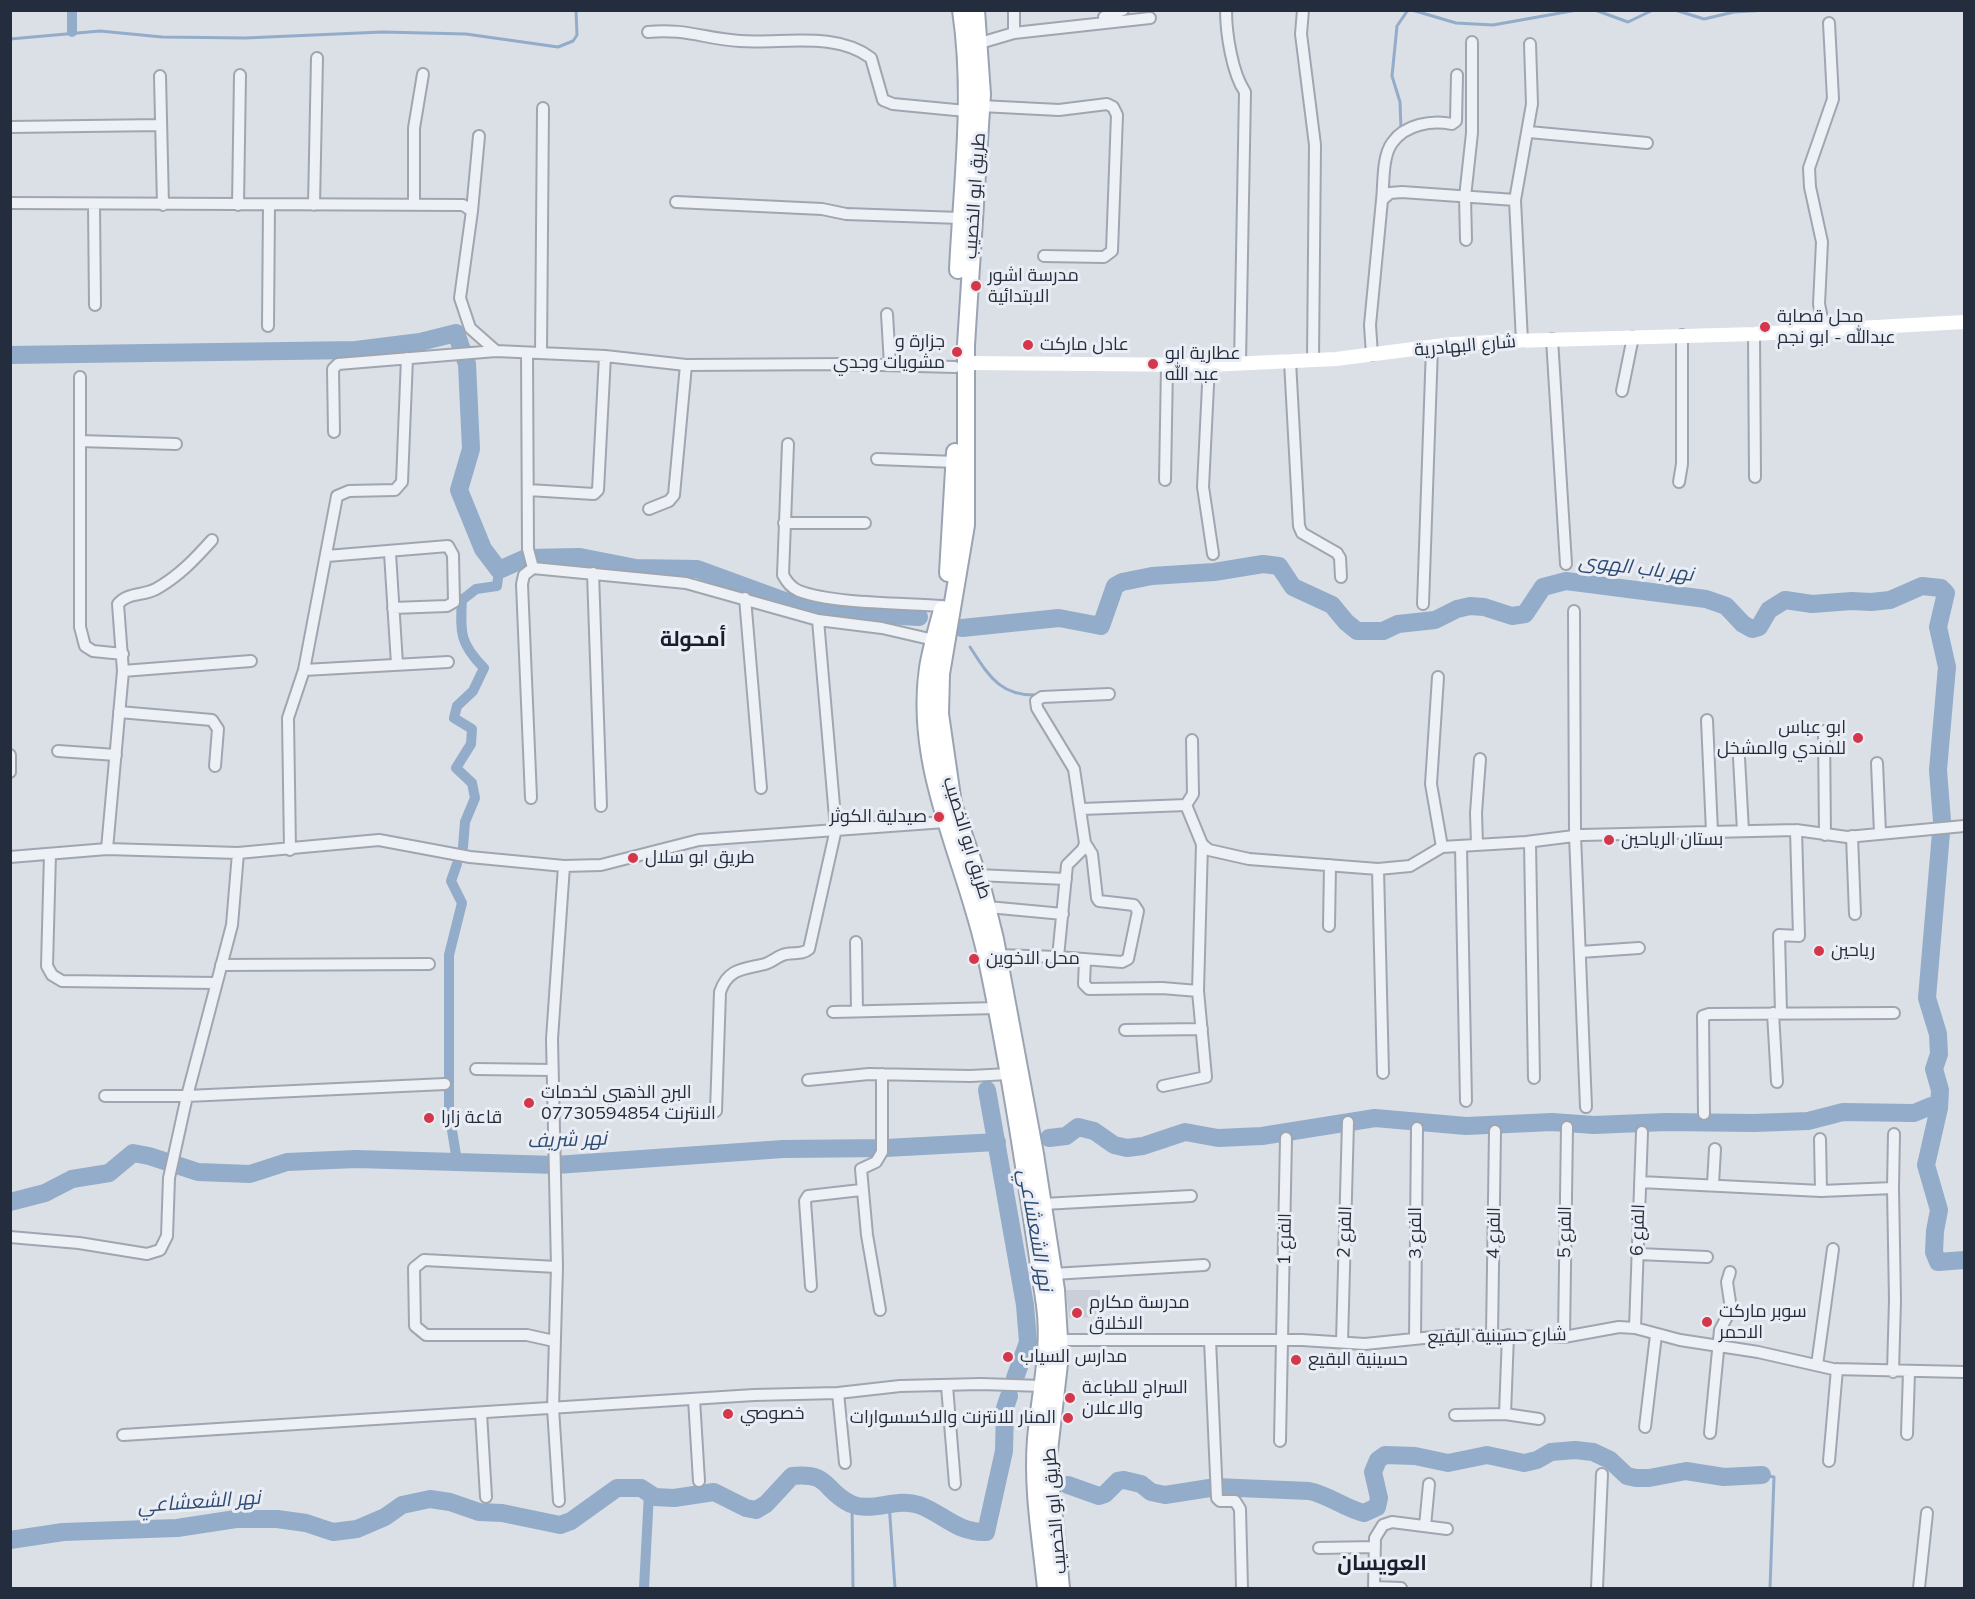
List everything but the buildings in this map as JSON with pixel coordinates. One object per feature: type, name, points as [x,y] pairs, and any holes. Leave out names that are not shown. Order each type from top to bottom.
[{"type":"main road","name":"طريق ابو الخصيب","points":[[961,10],[967,74],[974,109]]},
{"type":"main road","name":"طريق ابو الخصيب","points":[[976,10],[980,43],[974,109],[951,552],[943,606],[928,667],[926,708],[938,763],[945,822],[975,907],[997,1008],[1045,1306],[1047,1335],[1036,1464],[1051,1565],[1061,1588]]},
{"type":"main road","name":"طريق ابو الخصيب","points":[[973,132],[960,218],[960,365],[966,525],[940,687],[938,763],[988,907],[1043,1204],[1053,1274],[1061,1340],[1048,1459],[1051,1565],[1046,1588]]},
{"type":"main road","name":"شارع البهادرية","points":[[960,365],[1209,365],[1372,355],[1432,347],[1552,339],[1754,334],[1824,328],[1965,322]]},
{"type":"street","points":[[1014,10],[1014,33]]},
{"type":"street","points":[[1054,28],[1121,13],[1123,10]]},
{"type":"street","points":[[1226,10],[1226,25],[1236,80],[1245,92],[1240,363]]},
{"type":"street","points":[[1303,10],[1301,34],[1315,145],[1313,359]]},
{"type":"street","points":[[980,43],[1014,33],[1150,18]]},
{"type":"street","points":[[1824,328],[1819,304],[1822,242],[1810,187],[1809,168],[1833,99],[1829,23]]},
{"type":"street","points":[[648,32],[671,29],[737,41],[786,43],[818,40],[855,48],[871,58],[884,100],[893,104],[974,109],[1059,110],[1107,104],[1113,107],[1117,116],[1112,251],[1104,257],[1044,256]]},
{"type":"street","points":[[1466,240],[1465,197],[1472,133],[1472,42]]},
{"type":"street","points":[[1522,341],[1515,200],[1529,132],[1532,104],[1530,44]]},
{"type":"street","points":[[314,205],[317,58]]},
{"type":"street","points":[[414,205],[414,128],[423,74]]},
{"type":"street","points":[[238,205],[240,75]]},
{"type":"street","points":[[1372,355],[1370,325],[1386,159],[1391,143],[1407,129],[1434,120],[1452,124],[1456,121],[1457,75]]},
{"type":"street","points":[[160,76],[163,205]]},
{"type":"street","points":[[541,353],[543,108]]},
{"type":"street","points":[[10,127],[161,125]]},
{"type":"street","points":[[1529,132],[1647,143]]},
{"type":"street","points":[[479,136],[460,298],[470,328],[496,351]]},
{"type":"street","points":[[1382,200],[1390,193],[1515,200]]},
{"type":"street","points":[[676,202],[822,209],[846,214],[960,218]]},
{"type":"street","points":[[10,203],[463,205],[472,211]]},
{"type":"street","points":[[94,205],[95,305]]},
{"type":"street","points":[[268,326],[269,205]]},
{"type":"street","points":[[887,314],[890,365]]},
{"type":"street","points":[[1754,334],[1755,477]]},
{"type":"street","points":[[1680,482],[1682,335]]},
{"type":"street","points":[[1622,391],[1633,337]]},
{"type":"street","points":[[1552,339],[1566,564]]},
{"type":"street","points":[[1423,604],[1432,347]]},
{"type":"street","points":[[334,432],[333,369],[338,364],[496,351],[605,356],[686,365],[960,365]]},
{"type":"street","points":[[527,353],[528,549],[532,564]]},
{"type":"street","points":[[528,490],[594,494],[598,490],[605,356]]},
{"type":"street","points":[[290,850],[288,718],[304,670],[337,496],[349,491],[395,490],[402,482],[407,358]]},
{"type":"street","points":[[1290,361],[1299,526],[1302,533],[1337,553],[1341,558],[1341,577]]},
{"type":"street","points":[[649,509],[669,501],[674,495],[686,365]]},
{"type":"street","points":[[1209,365],[1203,487],[1213,554]]},
{"type":"street","points":[[1165,480],[1167,366]]},
{"type":"street","points":[[80,377],[82,638],[85,646],[93,651],[123,654]]},
{"type":"street","points":[[80,441],[176,444]]},
{"type":"street","points":[[788,444],[783,575],[787,583],[797,591],[828,597],[943,606]]},
{"type":"street","points":[[877,459],[956,462]]},
{"type":"street","points":[[784,523],[864,523]]},
{"type":"street","points":[[107,849],[123,671],[118,604],[123,598],[153,591],[170,580],[185,569],[212,540]]},
{"type":"street","points":[[327,556],[390,553],[448,546],[453,555],[454,602],[447,606],[393,608]]},
{"type":"street","points":[[390,553],[397,664]]},
{"type":"street","points":[[532,564],[686,583],[818,620],[882,628],[934,640]]},
{"type":"street","points":[[531,798],[522,584],[524,575],[532,564]]},
{"type":"street","points":[[593,573],[601,806]]},
{"type":"street","points":[[745,598],[761,788]]},
{"type":"street","points":[[1574,610],[1575,836],[1586,1107]]},
{"type":"street","points":[[716,1111],[720,992],[724,982],[742,967],[766,964],[785,954],[800,954],[809,949],[836,829],[818,620]]},
{"type":"street","points":[[123,671],[250,661]]},
{"type":"street","points":[[304,670],[448,662]]},
{"type":"street","points":[[1438,676],[1431,784],[1442,848]]},
{"type":"street","points":[[1058,957],[1069,860],[1083,849],[1085,843],[1082,809],[1074,769],[1037,708],[1036,701],[1042,696],[1109,694]]},
{"type":"street","points":[[119,712],[212,720],[218,729],[215,766]]},
{"type":"street","points":[[1707,720],[1712,832]]},
{"type":"street","points":[[1824,731],[1825,836]]},
{"type":"street","points":[[1186,805],[1193,794],[1192,740]]},
{"type":"street","points":[[58,751],[116,755]]},
{"type":"street","points":[[10,755],[10,772]]},
{"type":"street","points":[[1739,758],[1743,831]]},
{"type":"street","points":[[1477,845],[1476,813],[1480,759]]},
{"type":"street","points":[[1877,763],[1880,833]]},
{"type":"street","points":[[1082,809],[1186,805]]},
{"type":"street","points":[[1164,1086],[1206,1077],[1198,991],[1202,844],[1186,805]]},
{"type":"street","points":[[10,857],[107,849],[238,853],[379,840],[470,858],[564,866],[601,865],[699,840],[945,822]]},
{"type":"street","points":[[1202,844],[1209,850],[1249,859],[1378,869],[1410,866],[1442,848],[1530,842],[1575,836],[1796,830],[1825,836],[1852,836],[1964,826]]},
{"type":"street","points":[[1777,1082],[1779,935],[1799,936],[1796,830]]},
{"type":"street","points":[[1852,836],[1855,915]]},
{"type":"street","points":[[1530,842],[1534,1078]]},
{"type":"street","points":[[998,955],[1122,962],[1128,959],[1138,911],[1134,905],[1099,901],[1092,854],[1085,843]]},
{"type":"street","points":[[1461,847],[1466,1101]]},
{"type":"street","points":[[10,1237],[154,1253],[164,1245],[167,1236],[169,1178],[187,1096],[232,925],[238,853]]},
{"type":"street","points":[[50,854],[47,966],[52,975],[62,981],[216,983]]},
{"type":"street","points":[[1329,926],[1330,865]]},
{"type":"street","points":[[559,1501],[553,1408],[556,1141],[552,1070],[564,866]]},
{"type":"street","points":[[1378,869],[1383,1073]]},
{"type":"street","points":[[977,875],[1066,879]]},
{"type":"street","points":[[988,907],[1063,914]]},
{"type":"street","points":[[856,942],[857,1011]]},
{"type":"street","points":[[1580,952],[1639,948]]},
{"type":"street","points":[[1086,959],[1084,984],[1089,989],[1162,988],[1198,991]]},
{"type":"street","points":[[221,965],[429,964]]},
{"type":"street","points":[[833,1012],[997,1008]]},
{"type":"street","points":[[1704,1114],[1703,1016],[1709,1014],[1894,1013]]},
{"type":"street","points":[[1125,1030],[1202,1029]]},
{"type":"street","points":[[476,1069],[552,1070]]},
{"type":"street","points":[[807,1080],[882,1074],[1009,1074]]},
{"type":"street","points":[[880,1310],[861,1190],[861,1169],[876,1162],[882,1152],[882,1074]]},
{"type":"street","points":[[105,1096],[187,1096],[445,1084]]},
{"type":"street","name":"الفرع 2","points":[[1342,1342],[1348,1122]]},
{"type":"street","name":"الفرع 5","points":[[1564,1336],[1567,1127]]},
{"type":"street","name":"الفرع 3","points":[[1415,1338],[1418,1128]]},
{"type":"street","name":"الفرع 4","points":[[1491,1335],[1496,1131]]},
{"type":"street","name":"الفرع 6","points":[[1635,1328],[1642,1132]]},
{"type":"street","points":[[1893,1372],[1894,1134]]},
{"type":"street","name":"الفرع 1","points":[[1280,1441],[1284,1340],[1286,1138]]},
{"type":"street","points":[[1820,1139],[1821,1191]]},
{"type":"street","points":[[1713,1184],[1715,1149]]},
{"type":"street","points":[[1640,1182],[1821,1191],[1893,1188]]},
{"type":"street","points":[[811,1286],[806,1201],[808,1196],[861,1190]]},
{"type":"street","points":[[1043,1204],[1191,1196]]},
{"type":"street","points":[[1817,1365],[1833,1249]]},
{"type":"street","points":[[1638,1254],[1707,1257]]},
{"type":"street","points":[[554,1341],[527,1335],[426,1335],[420,1332],[415,1326],[414,1268],[424,1260],[556,1267]]},
{"type":"street","points":[[1053,1274],[1204,1265]]},
{"type":"street","points":[[1710,1433],[1720,1330],[1731,1309],[1727,1281],[1730,1272]]},
{"type":"street","name":"شارع حسينية البقيع","points":[[1061,1340],[1284,1340],[1365,1344],[1415,1338],[1491,1335],[1564,1336],[1619,1327],[1635,1328],[1656,1335],[1837,1369],[1965,1372]]},
{"type":"street","points":[[1505,1414],[1508,1335]]},
{"type":"street","points":[[1645,1427],[1656,1335]]},
{"type":"street","points":[[1210,1340],[1216,1488],[1220,1501],[1235,1501],[1240,1509],[1242,1588]]},
{"type":"street","points":[[1829,1461],[1837,1369]]},
{"type":"street","points":[[1907,1434],[1909,1372]]},
{"type":"street","points":[[123,1435],[694,1399],[838,1393],[900,1386],[1002,1384],[1043,1386]]},
{"type":"street","points":[[947,1386],[955,1484]]},
{"type":"street","points":[[838,1393],[845,1463]]},
{"type":"street","points":[[694,1399],[699,1481]]},
{"type":"street","points":[[482,1413],[486,1497]]},
{"type":"street","points":[[1455,1415],[1505,1414],[1539,1419]]},
{"type":"street","points":[[1597,1588],[1602,1474]]},
{"type":"street","points":[[1425,1526],[1429,1484]]},
{"type":"street","points":[[1919,1588],[1927,1513]]},
{"type":"street","points":[[1401,1588],[1374,1588],[1375,1538],[1383,1525],[1392,1522],[1447,1529]]},
{"type":"street","points":[[1320,1548],[1375,1547]]},
{"type":"shaded area","points":[[1066,1290],[1100,1290],[1101,1317],[1069,1318]]},
{"type":"waterway","points":[[72,10],[72,32]]},
{"type":"waterway","points":[[10,39],[100,31],[162,37],[245,38],[382,32],[466,34],[558,47],[573,41],[577,35],[576,10]]},
{"type":"waterway","points":[[1401,129],[1400,102],[1392,76],[1397,26],[1408,10]]},
{"type":"waterway","points":[[1412,10],[1456,23],[1493,25],[1577,10]]},
{"type":"waterway","points":[[1595,10],[1628,22],[1653,10]]},
{"type":"waterway","points":[[1675,10],[1704,19],[1734,12],[1768,10]]},
{"type":"waterway","points":[[10,355],[356,350],[420,342],[456,333],[467,364],[471,449],[459,490],[483,549],[499,570],[526,558],[580,557],[636,568],[697,569],[812,611],[919,617]]},
{"type":"waterway","name":"نهر باب الهوى","points":[[962,628],[1059,618],[1101,626],[1115,586],[1122,582],[1152,576],[1214,572],[1263,564],[1279,566],[1293,587],[1332,605],[1357,631],[1383,631],[1398,624],[1435,620],[1457,609],[1470,606],[1484,607],[1512,616],[1525,614],[1543,587],[1566,581],[1706,599],[1726,606],[1743,624],[1752,629],[1759,627],[1769,610],[1785,600],[1812,604],[1871,602],[1890,600],[1922,586],[1941,588],[1946,593],[1938,627],[1947,667],[1938,770],[1942,821],[1927,998],[1938,1034],[1939,1054],[1934,1069],[1940,1090],[1939,1108]]},
{"type":"waterway","points":[[463,847],[465,822],[475,798],[472,783],[456,768],[471,744],[472,729],[454,718],[457,706],[473,691],[484,668],[470,652],[463,637],[462,600],[476,589],[497,586],[499,570]]},
{"type":"waterway","points":[[970,647],[997,683],[1014,692],[1039,695]]},
{"type":"waterway","points":[[457,864],[451,881],[462,903],[449,955],[449,1112],[457,1161]]},
{"type":"waterway","name":"نهر الشعشاعي","points":[[987,1090],[1025,1305],[1028,1342],[1015,1378]]},
{"type":"waterway","points":[[1049,1138],[1066,1136],[1078,1127],[1094,1131],[1114,1145],[1127,1148],[1143,1146],[1185,1132],[1218,1138],[1262,1136],[1375,1118],[1466,1126],[1552,1122],[1594,1125],[1666,1122],[1754,1123],[1808,1121],[1843,1112],[1914,1113],[1931,1106],[1939,1108],[1926,1165],[1939,1210],[1934,1252],[1938,1262],[1964,1260]]},
{"type":"waterway","name":"نهر شريف","points":[[10,1202],[45,1193],[72,1179],[109,1173],[133,1153],[198,1172],[250,1174],[287,1162],[356,1159],[556,1165],[783,1149],[886,1148],[997,1142]]},
{"type":"waterway","name":"نهر الشعشاعي","points":[[10,1540],[63,1532],[177,1528],[236,1519],[277,1519],[306,1523],[333,1532],[357,1529],[385,1517],[402,1505],[430,1499],[450,1502],[479,1512],[502,1513],[560,1525],[571,1521],[617,1488],[641,1488],[655,1497],[674,1498],[714,1492],[746,1508],[756,1510],[766,1504],[792,1476],[814,1477],[851,1504],[868,1507],[910,1503],[928,1509],[959,1526],[986,1532],[1004,1451],[1005,1408],[1009,1396]]},
{"type":"waterway","points":[[1068,1485],[1099,1496],[1105,1494],[1118,1481],[1124,1480],[1141,1484],[1151,1492],[1165,1495],[1216,1487],[1309,1491],[1364,1513],[1377,1507],[1379,1498],[1373,1472],[1378,1460],[1385,1455],[1415,1456],[1448,1463],[1487,1455],[1524,1463],[1537,1460],[1551,1452],[1575,1450],[1593,1452],[1610,1460],[1627,1476],[1636,1478],[1649,1478],[1686,1471],[1724,1477],[1762,1475]]},
{"type":"waterway","points":[[1762,1475],[1774,1477],[1770,1588]]},
{"type":"waterway","points":[[644,1588],[649,1493]]},
{"type":"waterway","points":[[889,1503],[895,1588]]},
{"type":"waterway","points":[[852,1504],[853,1588]]},
{"type":"place","name":"مدرسة اشور الابتدائية","points":[[976,286]]},
{"type":"place","name":"محل قصابة عبدالله - ابو نجم","points":[[1765,327]]},
{"type":"place","name":"عادل ماركت","points":[[1028,345]]},
{"type":"place","name":"جزارة و مشويات وجدي","points":[[957,352]]},
{"type":"place","name":"عطارية ابو عبد الله","points":[[1153,364]]},
{"type":"place","name":"ابو عباس للمندي والمشخل","points":[[1858,738]]},
{"type":"place","name":"صيدلية الكوثر","points":[[939,817]]},
{"type":"place","name":"بستان الرياحين","points":[[1609,840]]},
{"type":"place","name":"طريق ابو سلال","points":[[633,858]]},
{"type":"place","name":"رياحين","points":[[1819,951]]},
{"type":"place","name":"محل الاخوين","points":[[974,959]]},
{"type":"place","name":"البرج الذهبي لخدمات الانترنت 07730594854","points":[[529,1103]]},
{"type":"place","name":"قاعة زارا","points":[[429,1118]]},
{"type":"place","name":"مدرسة مكارم الاخلاق","points":[[1077,1313]]},
{"type":"place","name":"سوبر ماركت الاحمر","points":[[1707,1322]]},
{"type":"place","name":"مدارس السياب","points":[[1008,1357]]},
{"type":"place","name":"حسينية البقيع","points":[[1296,1360]]},
{"type":"place","name":"السراج للطباعة والاعلان","points":[[1070,1398]]},
{"type":"place","name":"خصوصي","points":[[728,1414]]},
{"type":"place","name":"المنار للانترنت والاكسسوارات","points":[[1068,1418]]},
{"type":"district","name":"أمحولة","points":[[693,640]]},
{"type":"district","name":"العويسان","points":[[1382,1564]]}]
